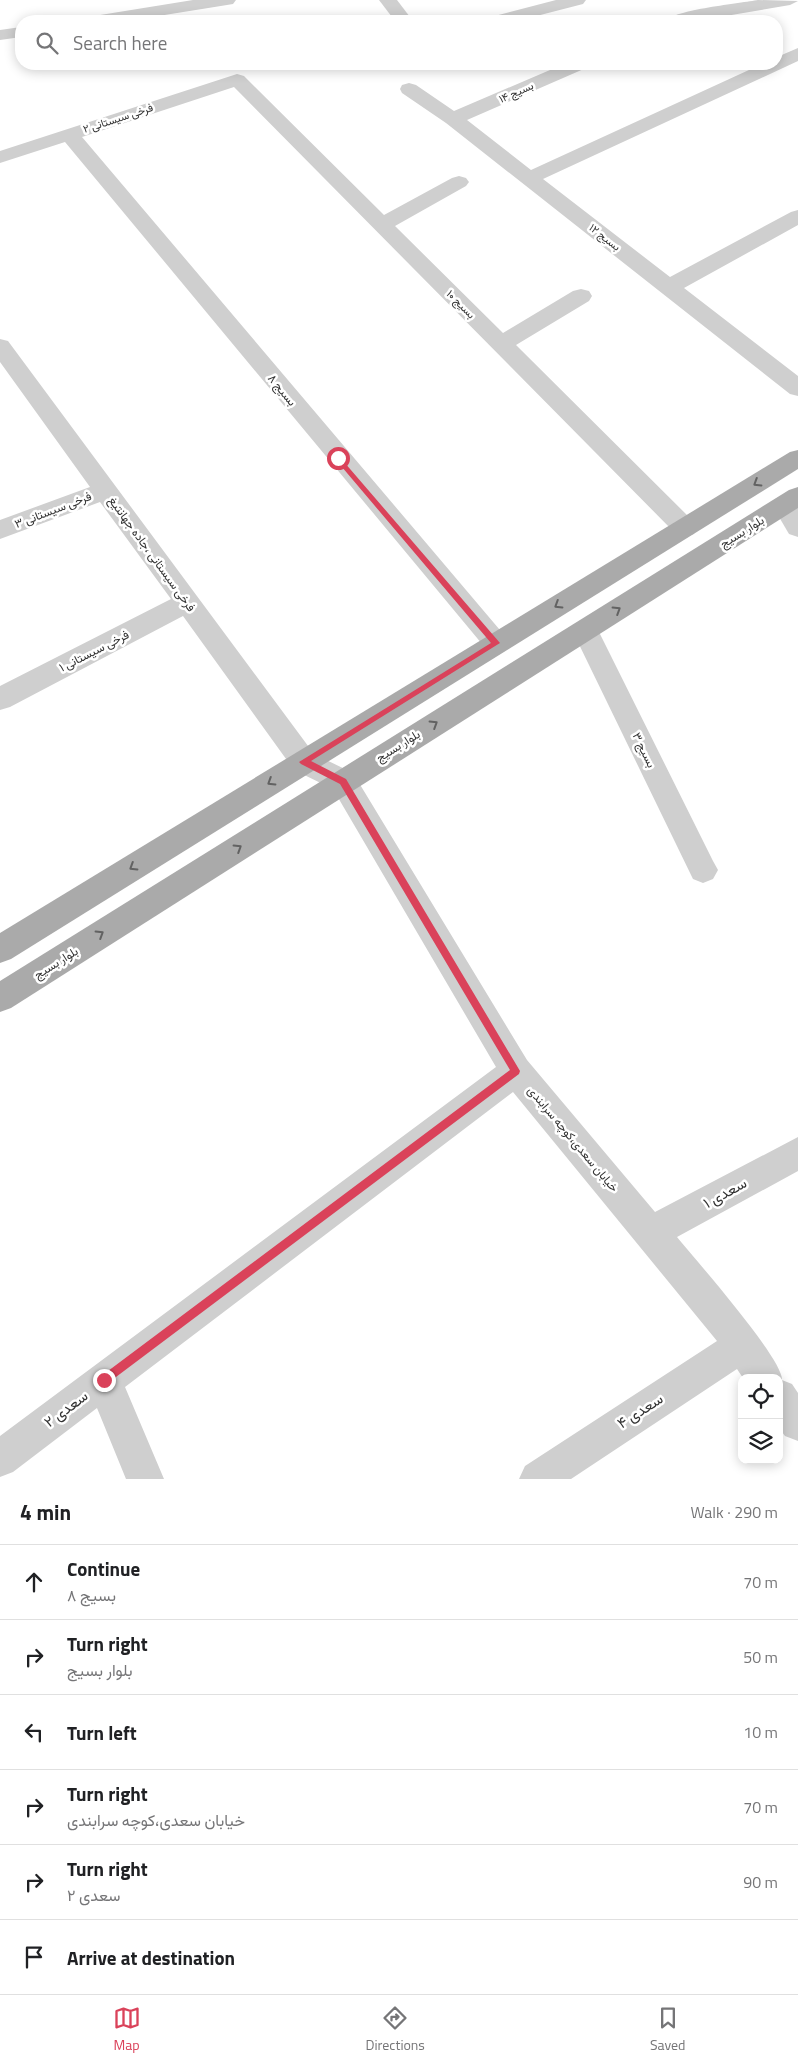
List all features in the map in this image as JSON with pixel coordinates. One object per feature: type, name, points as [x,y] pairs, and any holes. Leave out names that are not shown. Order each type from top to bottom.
[{"type":"main road","points":[[0,949],[798,458]]},
{"type":"main road","name":"بلوار بسیج","points":[[0,998],[585,630],[793,510]]},
{"type":"street","points":[[120,15],[163,5],[227,0]]},
{"type":"street","points":[[388,0],[399,15]]},
{"type":"street","points":[[520,15],[577,0]]},
{"type":"street","points":[[701,15],[790,0]]},
{"type":"street","points":[[0,35],[15,33]]},
{"type":"street","points":[[783,61],[798,54]]},
{"type":"street","name":"بسیج ۱۴","points":[[453,120],[566,70]]},
{"type":"street","points":[[529,178],[763,70]]},
{"type":"street","name":"فرخی سیستانی ۲","points":[[0,157],[237,80]]},
{"type":"street","name":"بسیج ۱۰","points":[[237,80],[684,528]]},
{"type":"street","name":"بسیج ۱۲","points":[[409,89],[529,178],[798,388]]},
{"type":"street","name":"بسیج ۸","points":[[69,134],[496,643]]},
{"type":"street","points":[[382,225],[459,182]]},
{"type":"street","points":[[669,288],[798,216]]},
{"type":"street","points":[[501,344],[581,296]]},
{"type":"street","name":"فرخی سیستانی ،جاده جهانتیغ","points":[[0,346],[304,762]]},
{"type":"street","name":"فرخی سیستانی ۳","points":[[0,530],[106,490]]},
{"type":"street","name":"فرخی سیستانی ۱","points":[[0,699],[187,602]]},
{"type":"street","name":"بسیج ۳","points":[[585,630],[703,870]]},
{"type":"street","points":[[304,762],[343,781]]},
{"type":"street","name":"خیابان سعدی،کوچه سرابندی","points":[[343,781],[516,1071],[726,1323],[762,1374]]},
{"type":"street","name":"سعدی ۲","points":[[0,1458],[516,1071]]},
{"type":"street","name":"سعدی ۱","points":[[651,1233],[798,1153]]},
{"type":"street","name":"سعدی ۴","points":[[538,1479],[742,1345]]},
{"type":"street","points":[[104,1380],[146,1479]]},
{"type":"route","points":[[104,1380],[516,1071],[343,781],[304,762],[496,643],[338,458]]}]
